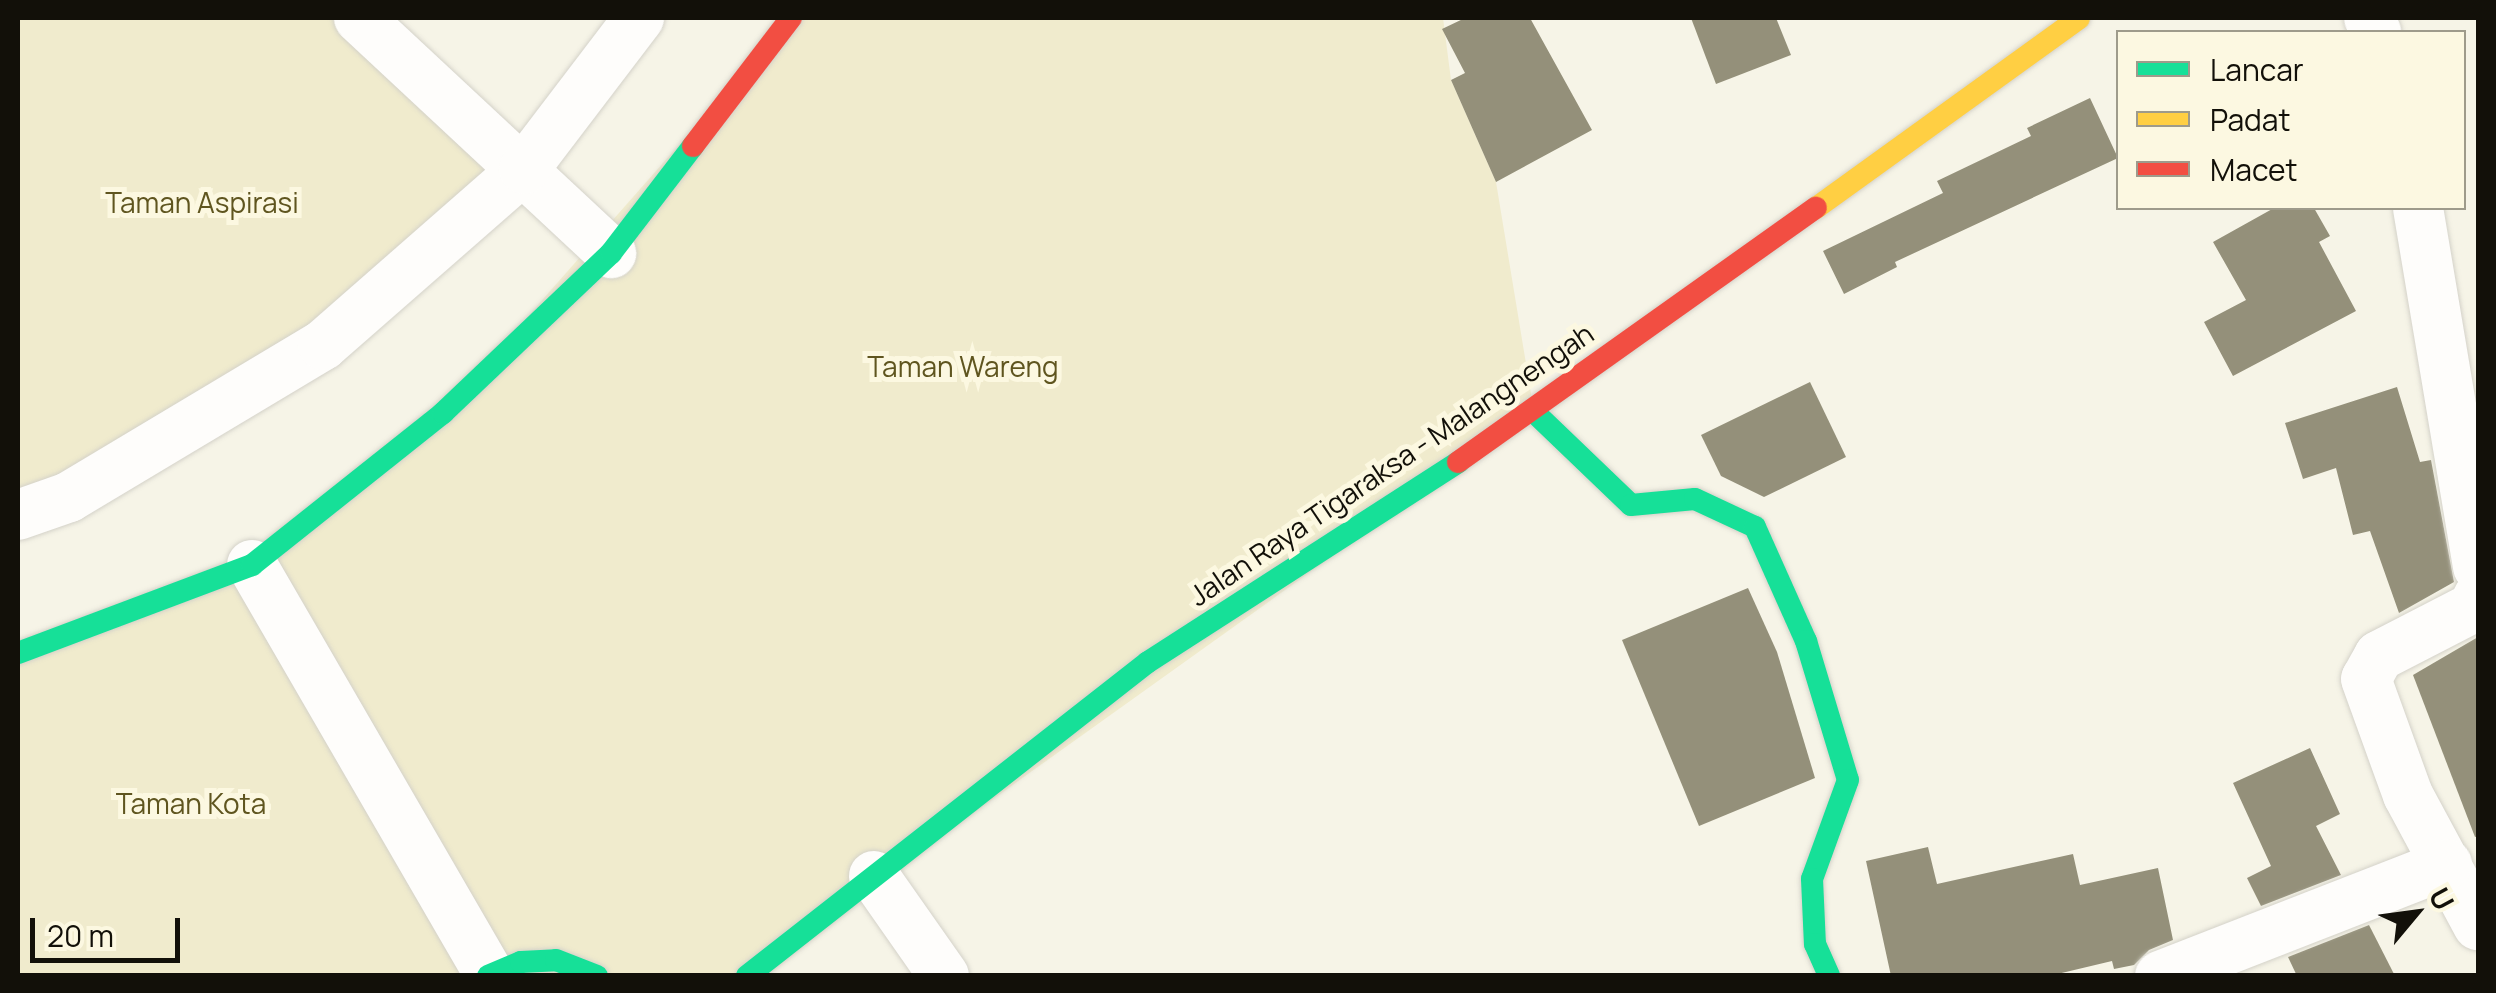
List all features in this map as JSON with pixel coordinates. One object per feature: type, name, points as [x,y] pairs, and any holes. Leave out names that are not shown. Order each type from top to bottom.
[{"type":"street","points":[[359,18],[611,254]]},
{"type":"street","points":[[18,515],[69,497],[323,345],[524,170],[639,18]]},
{"type":"street","points":[[18,653],[252,565],[444,413],[611,254],[791,18]]},
{"type":"street","name":"Jalan Raya Tigaraksa - Malangnengah","points":[[747,976],[1148,662],[1534,412],[2079,18]]},
{"type":"street","points":[[2418,210],[2478,567]]},
{"type":"street","points":[[1534,412],[1631,505],[1696,499],[1756,527],[1806,640],[1848,780],[1812,879],[1816,944],[1828,976]]},
{"type":"street","points":[[252,565],[488,975],[521,962],[556,960],[597,976]]},
{"type":"street","points":[[2478,597],[2474,607],[2380,656],[2366,679],[2408,794],[2478,926]]},
{"type":"street","points":[[2160,976],[2447,864]]},
{"type":"street","points":[[874,876],[944,976]]},
{"type":"green space","name":"Taman Aspirasi","points":[[18,18],[359,18],[524,169],[323,345],[18,515]]},
{"type":"green space","name":"Taman Wareng","points":[[791,18],[1443,18],[1451,80],[1496,182],[1534,412],[747,975],[18,976],[18,653],[252,565],[439,417]]},
{"type":"building","points":[[1465,18],[1530,18],[1592,130],[1496,182],[1451,80],[1465,73],[1442,29]]},
{"type":"building","points":[[1691,18],[1776,18],[1791,55],[1716,84]]},
{"type":"building","points":[[2090,98],[2116,159],[1895,262],[1897,267],[1844,294],[1823,251],[1943,193],[1937,181],[2031,136],[2027,128]]},
{"type":"building","points":[[2270,210],[2315,210],[2330,236],[2319,242],[2356,311],[2233,376],[2204,322],[2246,300],[2213,242]]},
{"type":"building","points":[[1810,382],[1846,457],[1764,497],[1721,476],[1701,435]]},
{"type":"building","points":[[2397,387],[2420,462],[2431,460],[2454,582],[2399,613],[2370,531],[2353,535],[2336,468],[2303,479],[2285,423]]},
{"type":"building","points":[[1748,588],[1777,652],[1815,778],[1699,826],[1622,640]]},
{"type":"building","points":[[2478,637],[2478,836],[2475,837],[2413,675]]},
{"type":"building","points":[[2310,748],[2340,814],[2316,826],[2341,875],[2261,906],[2247,878],[2271,866],[2233,783]]},
{"type":"building","points":[[1928,847],[1937,884],[2073,854],[2080,885],[2158,868],[2173,940],[2149,950],[2134,965],[2114,969],[2112,961],[2049,976],[1891,976],[1866,861]]},
{"type":"building","points":[[2369,925],[2395,976],[2297,976],[2288,957]]},
{"type":"traffic: fast","points":[[18,653],[252,565],[443,413],[611,253],[693,146]]},
{"type":"traffic: fast","points":[[1534,412],[1631,505],[1695,499],[1755,527],[1806,641],[1848,780],[1812,879],[1815,944],[1829,976]]},
{"type":"traffic: fast","points":[[747,976],[1148,662],[1458,462]]},
{"type":"traffic: fast","points":[[488,976],[521,962],[556,960],[597,976]]},
{"type":"traffic: slow","points":[[1816,208],[2079,18]]},
{"type":"traffic: jam","points":[[693,146],[791,18]]},
{"type":"traffic: jam","points":[[1458,462],[1816,208]]},
{"type":"park label","name":"Taman Kota","points":[[191,803]]}]
